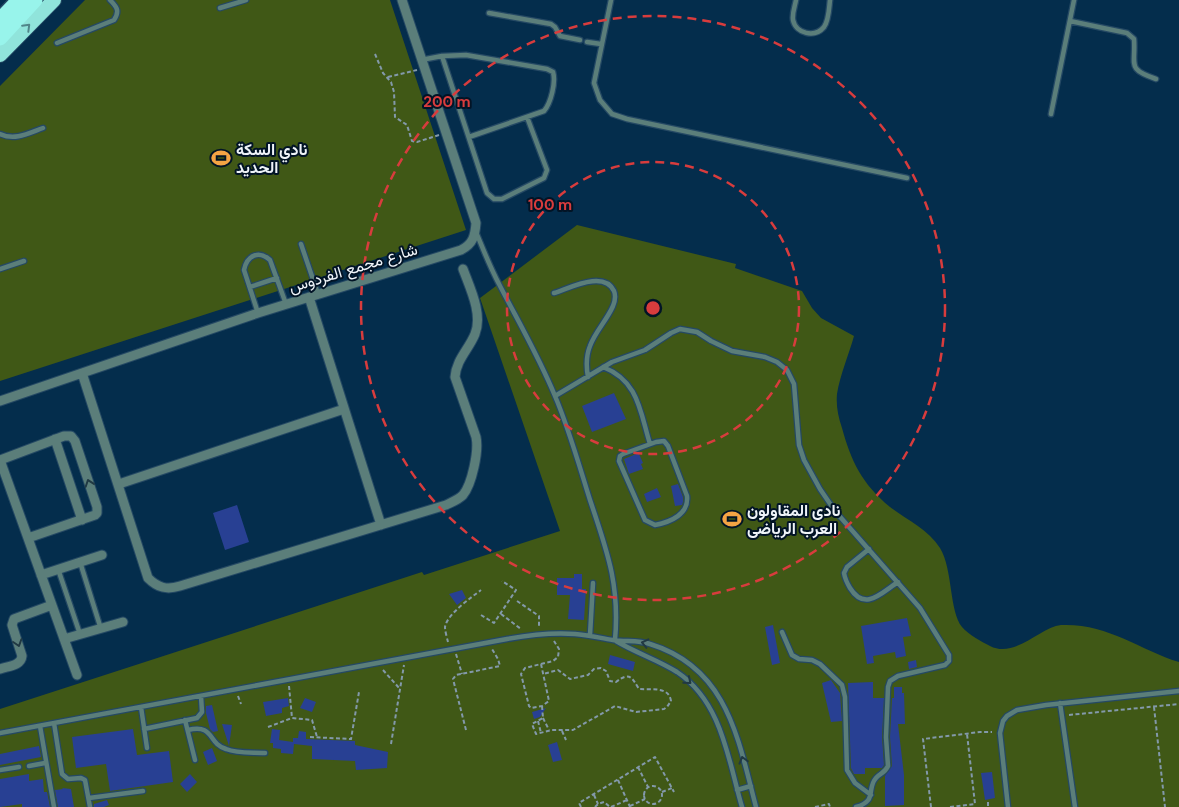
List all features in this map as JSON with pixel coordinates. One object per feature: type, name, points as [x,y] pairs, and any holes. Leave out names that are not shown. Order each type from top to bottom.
[{"type":"highway","points":[[0,38],[36,0]]},
{"type":"highway","points":[[0,55],[54,0]]},
{"type":"highway","points":[[0,20],[16,3]]},
{"type":"street","points":[[402,0],[476,223],[476,232]]},
{"type":"street","name":"شارع مجمع الفردوس","points":[[0,402],[258,313],[461,250],[469,246],[476,232]]},
{"type":"street","points":[[82,373],[148,578],[155,585],[172,589],[446,505],[458,499],[468,486],[477,442],[455,377],[458,363],[475,334],[477,316],[464,269]]},
{"type":"street","points":[[313,296],[344,409],[381,525]]},
{"type":"street","points":[[119,484],[344,409]]},
{"type":"street","points":[[28,538],[95,516],[98,510],[75,441],[71,436],[66,435],[0,460],[76,675]]},
{"type":"street","points":[[55,439],[82,520]]},
{"type":"street","points":[[41,575],[102,554]]},
{"type":"street","points":[[0,669],[19,663],[22,660],[12,625],[14,619],[52,606]]},
{"type":"street","points":[[64,639],[123,622]]},
{"type":"lane","points":[[57,43],[114,20],[118,11],[110,0]]},
{"type":"lane","points":[[220,8],[246,0]]},
{"type":"lane","points":[[611,0],[594,83],[600,100],[612,114],[627,119],[907,178]]},
{"type":"lane","points":[[796,0],[793,14],[794,23],[802,32],[810,34],[818,32],[824,26],[830,0]]},
{"type":"lane","points":[[1051,114],[1074,0]]},
{"type":"lane","points":[[489,13],[551,24],[560,36],[580,40]]},
{"type":"lane","points":[[1070,21],[1127,33],[1134,39],[1133,60],[1136,70],[1140,74],[1156,79]]},
{"type":"lane","points":[[587,42],[601,44]]},
{"type":"lane","points":[[423,64],[442,56],[466,55],[550,70],[555,76],[548,106],[544,111],[469,137]]},
{"type":"lane","points":[[442,56],[487,193],[494,199],[502,199],[540,180],[546,174],[528,116]]},
{"type":"lane","points":[[0,134],[11,138],[43,128]]},
{"type":"lane","points":[[476,232],[499,284],[524,329],[555,396],[610,564],[616,594],[617,621],[615,640]]},
{"type":"lane","points":[[301,244],[313,296]]},
{"type":"lane","points":[[258,313],[244,270],[245,262],[250,256],[257,254],[265,255],[270,260],[286,304]]},
{"type":"lane","points":[[0,269],[24,261]]},
{"type":"lane","points":[[250,288],[277,278]]},
{"type":"lane","points":[[554,293],[598,280],[611,286],[615,293],[615,301],[612,308],[590,345],[587,356],[588,377]]},
{"type":"lane","points":[[555,396],[620,358],[644,350],[670,333],[686,329],[697,332],[711,341],[732,350],[765,357],[777,362],[787,370],[794,384],[797,438],[804,460],[827,501],[898,582],[930,622],[948,652],[949,658],[947,664],[942,666],[898,676],[890,680],[886,732],[888,766],[874,780],[871,795],[866,802],[856,807]]},
{"type":"lane","points":[[603,367],[623,378],[635,393],[650,444]]},
{"type":"lane","points":[[660,441],[666,442],[688,500],[682,513],[655,525],[645,520],[619,461],[620,456],[623,454],[650,444],[660,441]]},
{"type":"lane","points":[[869,549],[847,567],[844,573],[845,580],[856,596],[864,600],[873,598],[898,582]]},
{"type":"lane","points":[[80,562],[101,629]]},
{"type":"lane","points":[[58,570],[80,635]]},
{"type":"lane","points":[[590,635],[593,583]]},
{"type":"lane","points":[[782,632],[792,655],[799,659],[820,664],[842,685],[845,697],[847,770],[851,779],[871,795]]},
{"type":"lane","points":[[0,734],[523,636],[540,634],[590,635],[615,640],[639,641],[659,647],[687,662],[708,681],[721,699],[731,719],[756,807]]},
{"type":"lane","points":[[615,640],[677,672],[702,696],[719,724],[742,807]]},
{"type":"lane","points":[[1008,807],[1000,733],[1003,721],[1012,712],[1060,703],[1179,691]]},
{"type":"lane","points":[[144,729],[197,718],[201,714],[201,696]]},
{"type":"lane","points":[[1060,703],[1074,807]]},
{"type":"lane","points":[[140,707],[146,748]]},
{"type":"lane","points":[[185,720],[196,760]]},
{"type":"lane","points":[[54,723],[63,777],[68,780],[81,778],[85,780],[90,807]]},
{"type":"lane","points":[[40,726],[54,807]]},
{"type":"lane","points":[[188,730],[203,729],[220,746],[228,750],[265,753]]},
{"type":"lane","points":[[29,766],[45,763]]},
{"type":"lane","points":[[0,770],[18,767]]},
{"type":"lane","points":[[737,790],[751,786]]},
{"type":"lane","points":[[89,798],[143,791]]},
{"type":"path","points":[[375,54],[384,74],[391,82],[394,92],[395,117],[407,125],[412,141],[417,142],[446,133]]},
{"type":"path","points":[[388,77],[423,64]]},
{"type":"path","points":[[481,615],[494,623],[516,590],[502,581]]},
{"type":"path","points":[[462,674],[445,627],[446,623],[460,606],[481,590]]},
{"type":"path","points":[[517,601],[539,616],[540,634]]},
{"type":"path","points":[[500,614],[521,629],[523,636]]},
{"type":"path","points":[[541,664],[549,701],[542,706],[530,708],[521,676],[524,668],[553,661],[560,654],[558,646],[548,634]]},
{"type":"path","points":[[466,730],[452,682],[454,676],[500,666],[496,655],[485,643]]},
{"type":"path","points":[[391,744],[405,658]]},
{"type":"path","points":[[376,663],[400,690]]},
{"type":"path","points":[[543,674],[558,670],[570,679],[588,675],[594,669],[601,668],[606,671],[610,681],[616,682],[622,678],[630,677],[639,689],[665,691],[671,697],[670,704],[664,709],[632,711],[615,706],[573,730],[549,730],[535,734],[533,722],[543,718]]},
{"type":"path","points":[[288,680],[292,718]]},
{"type":"path","points":[[310,737],[351,739],[359,692]]},
{"type":"path","points":[[1062,716],[1179,704]]},
{"type":"path","points":[[542,706],[543,718],[549,730]]},
{"type":"path","points":[[1154,707],[1165,807]]},
{"type":"path","points":[[268,727],[292,718],[312,720],[317,737]]},
{"type":"path","points":[[538,720],[541,733]]},
{"type":"path","points":[[562,731],[566,740]]},
{"type":"path","points":[[931,807],[923,739],[986,732],[1000,733]]},
{"type":"path","points":[[950,807],[974,804],[967,734]]},
{"type":"path","points":[[581,807],[579,803],[654,757],[674,792]]},
{"type":"path","points":[[638,767],[648,787]]},
{"type":"path","points":[[618,780],[630,806],[645,799]]},
{"type":"path","points":[[648,787],[658,787],[662,792],[662,799],[658,805],[650,804],[645,799],[644,794],[648,787]]},
{"type":"path","points":[[662,792],[672,788]]},
{"type":"path","points":[[594,795],[598,804]]},
{"type":"path","points":[[595,807],[604,802],[611,807],[628,800]]},
{"type":"path","points":[[988,802],[988,807]]},
{"type":"path","points":[[815,807],[829,804],[830,807]]},
{"type":"green space","name":"نادي السكة الحديد","points":[[85,0],[390,0],[466,230],[0,381],[0,86]]},
{"type":"green space","name":"نادى المقاولون العرب الرياضى","points":[[577,225],[736,264],[735,268],[802,291],[812,308],[821,318],[854,336],[837,394],[839,419],[849,451],[859,471],[872,490],[890,507],[930,535],[940,548],[947,567],[955,611],[962,627],[983,642],[999,649],[1018,646],[1053,627],[1078,625],[1108,632],[1179,662],[1179,807],[0,807],[0,709],[422,572],[424,575],[560,531],[480,298]]},
{"type":"building","points":[[614,393],[626,419],[592,432],[582,406]]},
{"type":"building","points":[[639,454],[643,463],[641,464],[643,469],[629,474],[624,459]]},
{"type":"building","points":[[678,484],[683,502],[682,505],[675,506],[671,486]]},
{"type":"building","points":[[657,488],[661,497],[647,502],[644,494]]},
{"type":"building","points":[[237,505],[249,542],[225,550],[213,513]]},
{"type":"building","points":[[574,574],[582,574],[582,589],[586,589],[584,620],[568,619],[570,595],[557,595],[557,578],[574,578]]},
{"type":"building","points":[[462,590],[466,598],[457,605],[449,594]]},
{"type":"building","points":[[907,618],[911,636],[903,637],[906,656],[896,658],[895,652],[873,656],[874,663],[867,664],[861,626]]},
{"type":"building","points":[[773,625],[780,663],[772,665],[765,627]]},
{"type":"building","points":[[610,655],[635,662],[633,671],[608,664]]},
{"type":"building","points":[[916,660],[917,667],[909,669],[908,662]]},
{"type":"building","points":[[831,680],[840,693],[842,721],[831,722],[822,683]]},
{"type":"building","points":[[873,682],[873,698],[884,698],[882,737],[884,765],[882,768],[865,768],[865,774],[854,774],[851,768],[848,683]]},
{"type":"building","points":[[894,687],[902,687],[902,693],[904,693],[905,724],[898,724],[904,775],[904,805],[885,806],[885,776],[892,766],[890,737]]},
{"type":"building","points":[[288,698],[289,706],[282,708],[282,713],[266,716],[263,702]]},
{"type":"building","points":[[305,698],[316,702],[312,712],[300,708]]},
{"type":"building","points":[[212,705],[218,731],[213,732],[210,729],[206,713],[206,706]]},
{"type":"building","points":[[546,708],[540,717],[534,719],[532,712]]},
{"type":"building","points":[[222,724],[232,725],[229,746]]},
{"type":"building","points":[[133,729],[137,755],[169,751],[173,782],[110,791],[106,764],[76,768],[72,737]]},
{"type":"building","points":[[272,729],[280,730],[279,740],[293,742],[293,738],[298,738],[299,731],[306,732],[306,739],[355,741],[355,745],[388,752],[387,768],[356,770],[355,761],[312,759],[312,746],[294,744],[293,754],[281,753],[281,749],[273,748],[273,743],[270,743]]},
{"type":"building","points":[[557,742],[562,760],[553,762],[548,745]]},
{"type":"building","points":[[39,746],[41,757],[0,765],[0,754]]},
{"type":"building","points":[[212,748],[217,761],[208,765],[203,752]]},
{"type":"building","points":[[992,772],[995,798],[985,800],[981,773]]},
{"type":"building","points":[[29,774],[29,781],[43,779],[44,792],[47,792],[50,807],[22,807],[22,804],[0,807],[0,779]]},
{"type":"building","points":[[190,774],[197,782],[187,792],[180,784]]},
{"type":"building","points":[[62,788],[71,789],[74,807],[58,807],[55,790]]},
{"type":"building","points":[[107,800],[109,805],[94,807],[94,804]]},
{"type":"place","name":"نادي السكة الحديد","points":[[221,158]]},
{"type":"place","name":"نادى المقاولون العرب الرياضى","points":[[732,519]]}]
